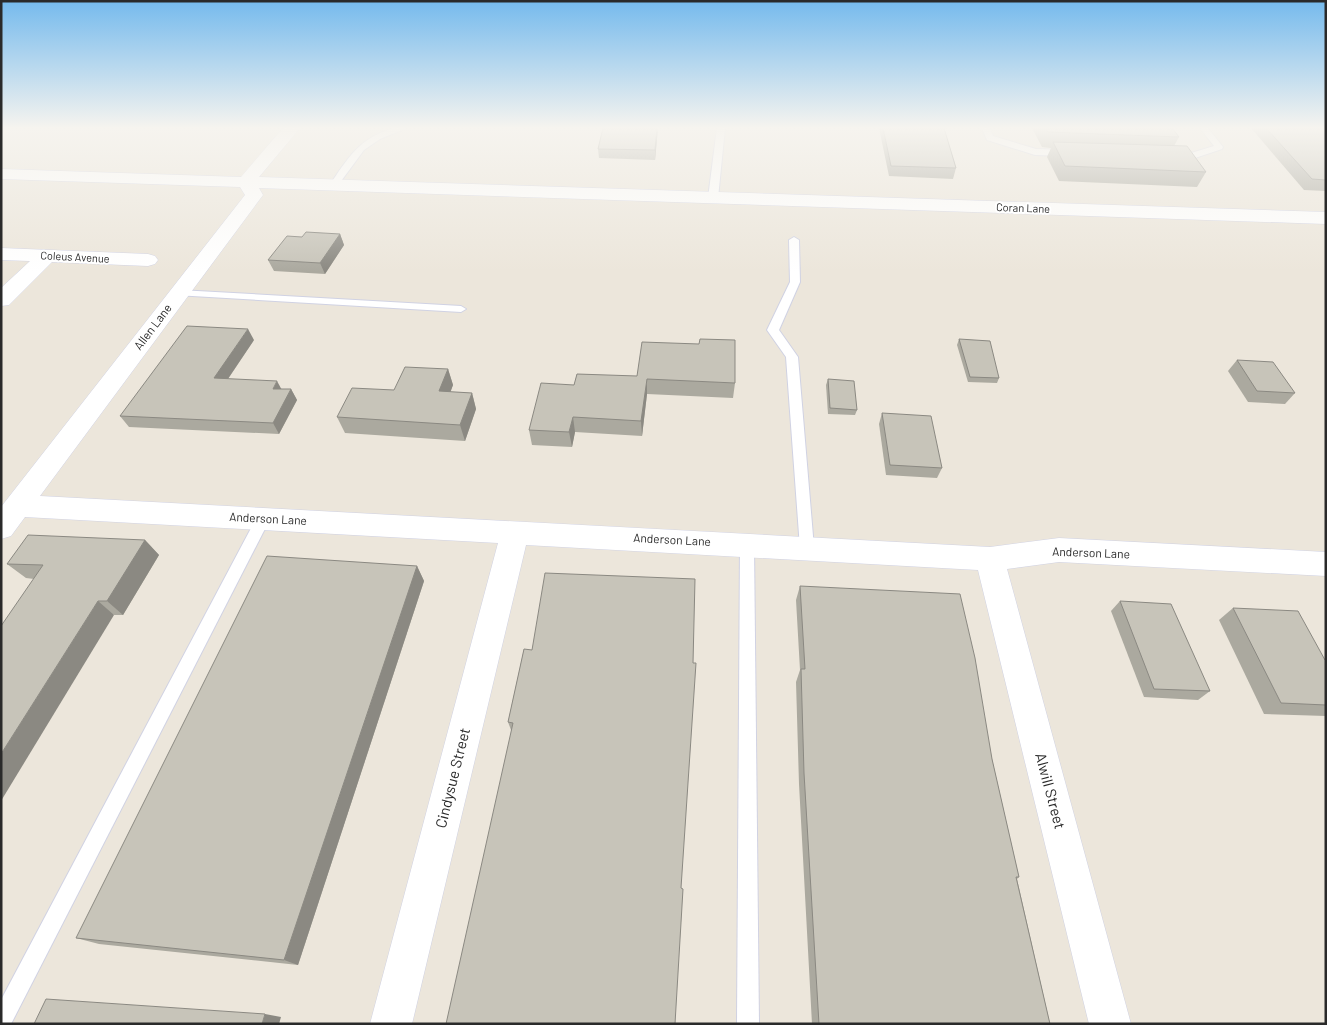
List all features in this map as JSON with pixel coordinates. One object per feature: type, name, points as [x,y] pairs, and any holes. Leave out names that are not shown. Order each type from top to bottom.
[{"type":"street","points":[[8,191],[26,176]]},
{"type":"street","name":"Coran Lane","points":[[53,176],[1326,218]]},
{"type":"street","points":[[246,182],[251,176]]},
{"type":"street","name":"Allen Lane","points":[[1,528],[254,195],[246,182]]},
{"type":"street","name":"Coleus Avenue","points":[[1,254],[148,260]]},
{"type":"street","points":[[1,300],[47,256]]},
{"type":"street","name":"Anderson Lane","points":[[18,506],[747,544],[990,559],[1059,550],[1326,564]]},
{"type":"street","name":"Cindysue Street","points":[[391,1024],[515,532]]},
{"type":"street","name":"Alwill Street","points":[[990,559],[1110,1024]]},
{"type":"lane","points":[[333,186],[340,176]]},
{"type":"lane","points":[[713,198],[716,176]]},
{"type":"lane","points":[[794,240],[795,282],[773,330],[792,357],[807,548]]},
{"type":"lane","points":[[178,293],[461,309]]},
{"type":"lane","points":[[1,1022],[263,519]]},
{"type":"lane","points":[[747,544],[748,1024]]},
{"type":"building","points":[[1309,176],[1326,176],[1326,180],[1312,179]]},
{"type":"building","points":[[306,232],[340,234],[320,263],[268,260],[287,236],[302,237]]},
{"type":"building","points":[[187,326],[248,329],[214,378],[277,381],[273,389],[291,389],[273,423],[120,416]]},
{"type":"building","points":[[700,339],[735,340],[735,383],[647,379],[641,421],[573,417],[569,432],[529,430],[541,383],[574,385],[577,374],[637,376],[642,342],[699,344]]},
{"type":"building","points":[[959,339],[990,341],[999,378],[970,377]]},
{"type":"building","points":[[1237,360],[1273,362],[1295,393],[1257,391]]},
{"type":"building","points":[[405,367],[448,369],[439,391],[472,393],[460,425],[337,417],[352,388],[394,390]]},
{"type":"building","points":[[828,379],[854,381],[857,410],[830,408]]},
{"type":"building","points":[[882,413],[931,416],[942,468],[890,465]]},
{"type":"building","points":[[28,535],[145,540],[107,601],[98,601],[1,754],[1,626],[43,565],[7,564]]},
{"type":"building","points":[[267,556],[417,566],[284,960],[76,938]]},
{"type":"building","points":[[545,573],[695,579],[693,663],[696,663],[681,888],[683,889],[675,1024],[446,1024],[513,723],[508,722],[524,649],[532,650]]},
{"type":"building","points":[[800,586],[960,594],[975,658],[992,759],[1019,877],[1016,877],[1050,1024],[819,1024],[804,773],[801,669],[805,669]]},
{"type":"building","points":[[1120,601],[1171,604],[1210,691],[1154,689]]},
{"type":"building","points":[[1233,608],[1298,611],[1326,660],[1326,705],[1281,703]]},
{"type":"building","points":[[46,999],[265,1014],[262,1024],[34,1024]]}]
